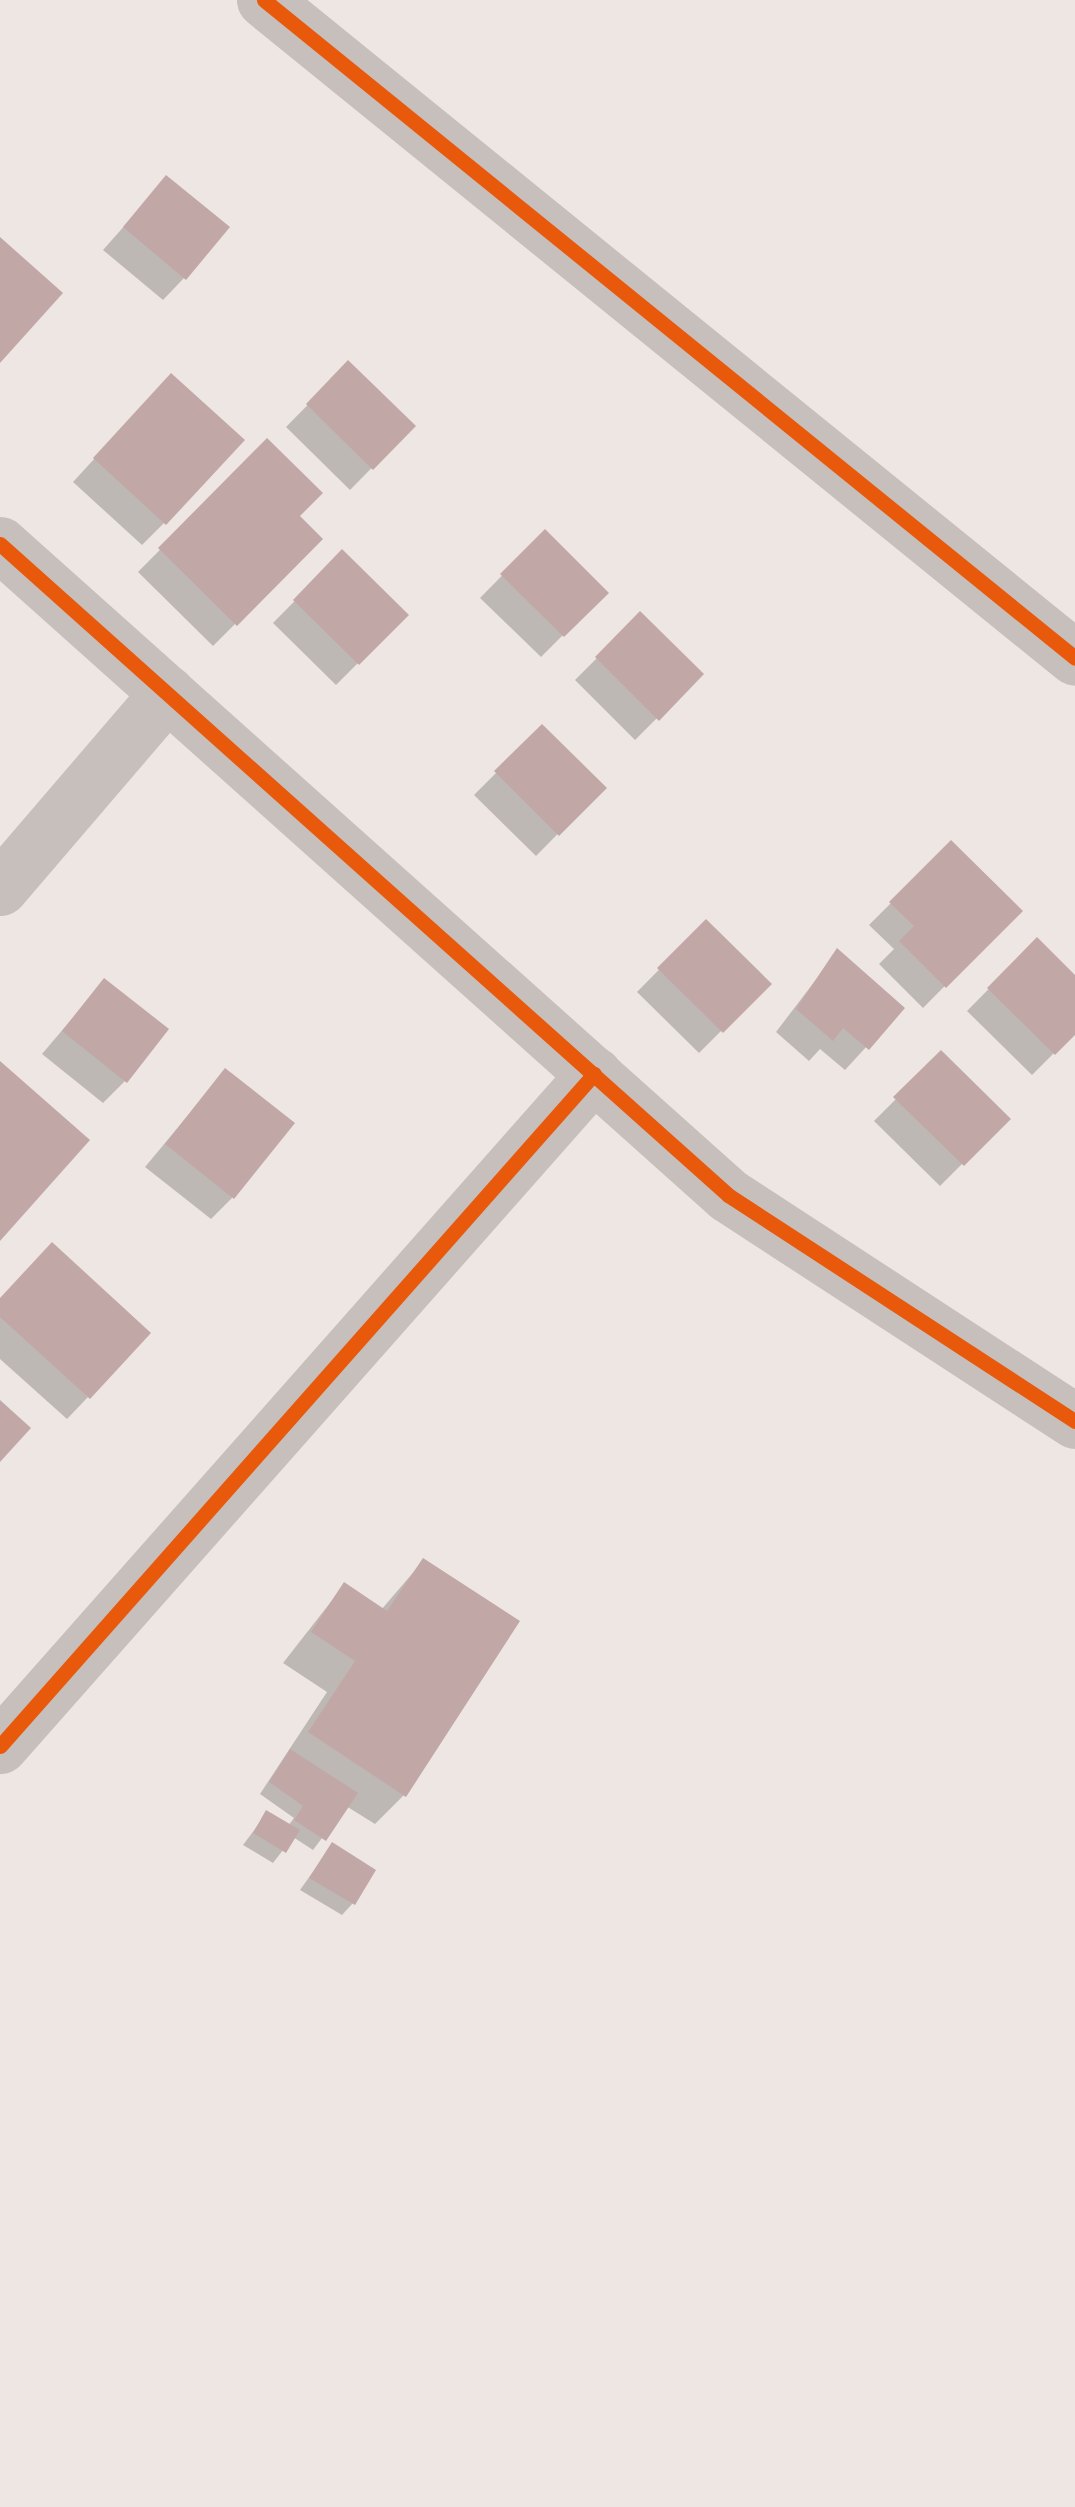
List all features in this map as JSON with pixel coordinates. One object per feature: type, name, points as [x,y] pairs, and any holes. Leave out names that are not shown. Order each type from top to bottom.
[{"type":"street","points":[[264,0],[1075,658]]},
{"type":"street","points":[[0,544],[728,1195],[1075,1421]]},
{"type":"street","points":[[0,888],[167,693]]},
{"type":"street","points":[[0,1746],[594,1074]]},
{"type":"building","points":[[166,175],[230,227],[186,280],[123,227]]},
{"type":"building","points":[[0,237],[63,293],[0,363]]},
{"type":"building","points":[[348,360],[416,426],[373,470],[306,404]]},
{"type":"building","points":[[171,373],[245,440],[166,525],[93,458]]},
{"type":"building","points":[[267,438],[323,493],[300,516],[323,539],[237,626],[158,548]]},
{"type":"building","points":[[545,529],[609,593],[564,637],[500,574]]},
{"type":"building","points":[[342,549],[409,615],[359,665],[293,600]]},
{"type":"building","points":[[640,611],[704,674],[659,721],[595,657]]},
{"type":"building","points":[[542,724],[607,788],[559,836],[494,771]]},
{"type":"building","points":[[951,840],[1023,911],[946,988],[899,941],[914,926],[889,902]]},
{"type":"building","points":[[706,919],[772,984],[723,1033],[657,968]]},
{"type":"building","points":[[1037,937],[1075,975],[1075,1035],[1055,1055],[987,988]]},
{"type":"building","points":[[837,948],[905,1008],[869,1050],[843,1028],[833,1041],[796,1009]]},
{"type":"building","points":[[104,978],[169,1029],[127,1083],[62,1031]]},
{"type":"building","points":[[941,1050],[1011,1119],[964,1166],[893,1097]]},
{"type":"building","points":[[0,1061],[90,1140],[0,1241]]},
{"type":"building","points":[[225,1068],[295,1123],[234,1199],[165,1144]]},
{"type":"building","points":[[52,1242],[151,1333],[90,1399],[0,1317],[0,1298]]},
{"type":"building","points":[[0,1400],[31,1428],[0,1462]]},
{"type":"building","points":[[423,1558],[520,1621],[406,1797],[308,1732],[355,1661],[311,1632],[344,1582],[387,1611]]},
{"type":"building","points":[[290,1749],[358,1793],[326,1841],[294,1820],[303,1806],[269,1782]]},
{"type":"building","points":[[266,1810],[300,1830],[286,1853],[253,1833]]},
{"type":"building","points":[[332,1842],[376,1870],[355,1905],[309,1878]]},
{"type":"cycle path","points":[[264,0],[1075,658]]},
{"type":"cycle path","points":[[0,544],[728,1195],[1075,1421]]},
{"type":"cycle path","points":[[0,1746],[594,1074]]}]
